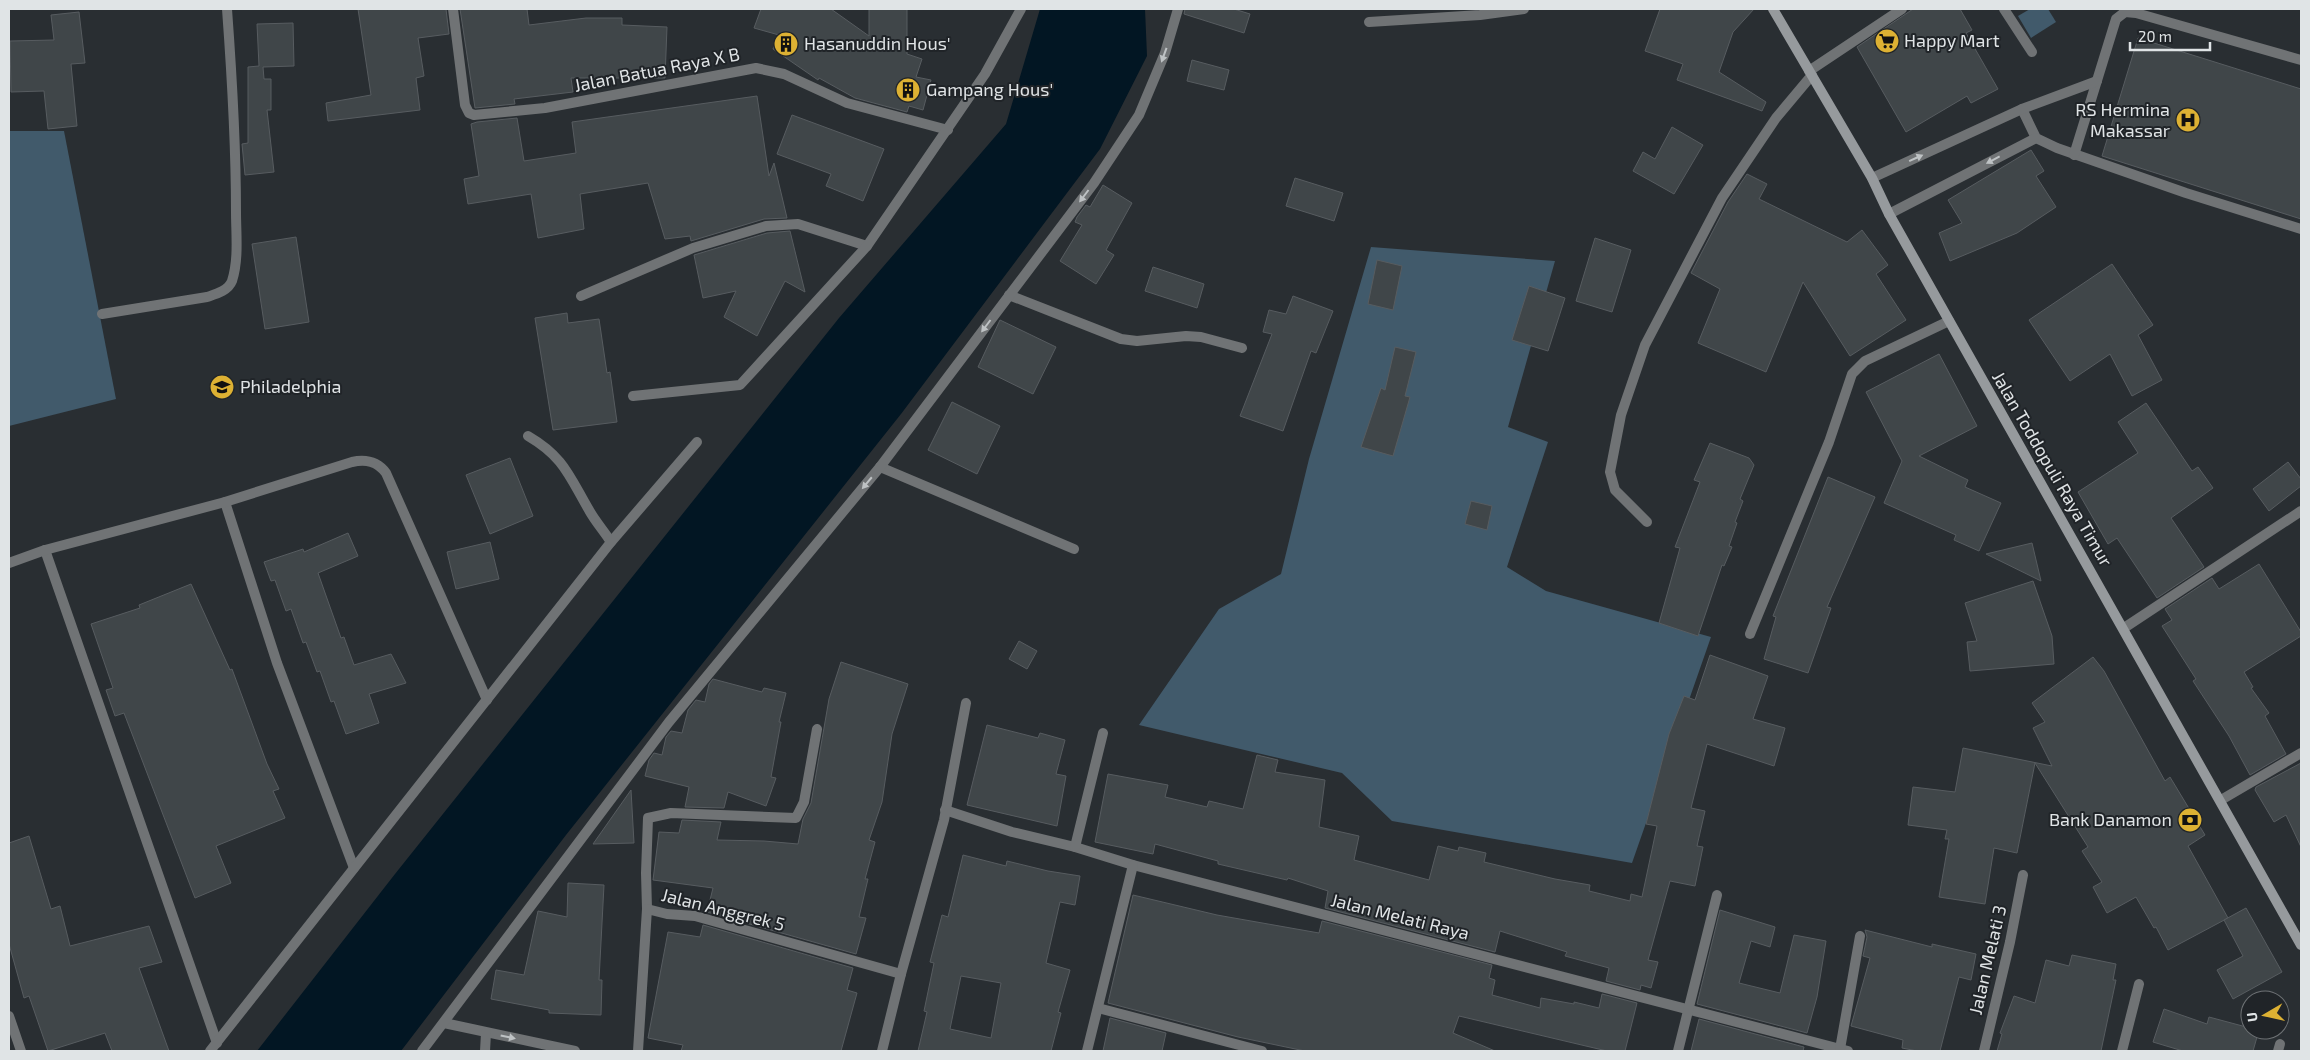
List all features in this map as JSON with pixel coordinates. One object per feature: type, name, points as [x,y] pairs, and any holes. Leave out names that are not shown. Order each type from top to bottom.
[{"type":"main road","name":"Jalan Toddopuli Raya Timur","points":[[1773,9],[1872,178],[1889,214],[2221,800],[2301,946]]},
{"type":"street","points":[[102,314],[207,297],[222,291],[231,283],[236,263],[235,138],[227,9]]},
{"type":"street","name":"Jalan Batua Raya X B","points":[[453,9],[465,105],[469,113],[474,115],[545,108],[756,68],[784,74],[846,104],[948,130]]},
{"type":"street","points":[[633,396],[740,385],[867,246],[985,74],[1021,9]]},
{"type":"street","points":[[422,1051],[669,722],[880,467],[1094,183],[1139,115],[1165,53],[1178,9]]},
{"type":"street","points":[[1369,22],[1480,15],[1524,9]]},
{"type":"street","points":[[1647,522],[1615,490],[1610,472],[1621,415],[1645,345],[1722,198],[1776,118],[1811,73],[1902,9]]},
{"type":"street","points":[[2004,9],[2032,52]]},
{"type":"street","points":[[2074,155],[2116,19],[2125,10],[2301,60]]},
{"type":"street","points":[[1872,178],[2022,109],[2097,80]]},
{"type":"street","points":[[2022,109],[2036,138],[2074,155],[2301,229]]},
{"type":"street","points":[[1889,214],[2036,138]]},
{"type":"street","points":[[581,296],[693,248],[766,226],[798,224],[867,246]]},
{"type":"street","points":[[1009,295],[1121,339],[1137,341],[1186,336],[1242,348]]},
{"type":"street","points":[[1750,634],[1829,442],[1852,374],[1865,361],[1949,321]]},
{"type":"street","points":[[528,436],[546,446],[564,465],[589,511],[611,542]]},
{"type":"street","points":[[214,1047],[611,542],[697,442]]},
{"type":"street","points":[[9,563],[45,550],[225,502],[352,462],[371,461],[382,467],[487,700]]},
{"type":"street","points":[[880,467],[1074,549]]},
{"type":"street","points":[[225,502],[277,663],[354,868]]},
{"type":"street","points":[[2124,628],[2301,512]]},
{"type":"street","points":[[45,550],[214,1047]]},
{"type":"street","points":[[882,1051],[900,974],[945,810],[966,703]]},
{"type":"street","points":[[647,909],[648,818],[671,814],[796,818],[804,802],[817,729]]},
{"type":"street","points":[[1075,847],[1103,733]]},
{"type":"street","points":[[2221,800],[2301,753]]},
{"type":"street","name":"Jalan Melati Raya","points":[[945,810],[1012,832],[1075,847],[1133,865],[1844,1050]]},
{"type":"street","points":[[1087,1051],[1133,865]]},
{"type":"street","name":"Jalan Melati 3","points":[[1984,1051],[2010,942],[2023,875]]},
{"type":"street","points":[[1678,1051],[1717,895]]},
{"type":"street","name":"Jalan Anggrek 5","points":[[638,1051],[647,909],[667,914],[695,916],[900,974]]},
{"type":"street","points":[[1844,1050],[1860,936]]},
{"type":"street","points":[[2122,1051],[2139,984]]},
{"type":"street","points":[[1098,1008],[1262,1051]]},
{"type":"street","points":[[9,1016],[21,1051]]},
{"type":"street","points":[[444,1023],[575,1051]]},
{"type":"street","points":[[485,1051],[486,1033]]},
{"type":"shaded area","points":[[1040,9],[1145,9],[1147,56],[1100,149],[901,414],[566,835],[401,1051],[257,1051],[395,874],[839,318],[1006,124]]},
{"type":"shaded area","points":[[2030,9],[2048,9],[2056,22],[2031,38],[2018,16]]},
{"type":"shaded area","points":[[9,131],[64,131],[116,399],[9,426]]},
{"type":"shaded area","points":[[1371,247],[1555,261],[1508,427],[1548,442],[1507,567],[1546,591],[1711,637],[1632,863],[1392,821],[1342,773],[1139,725],[1219,609],[1281,574],[1309,459]]},
{"type":"building","points":[[358,9],[446,9],[449,34],[418,38],[424,76],[416,78],[420,110],[328,121],[326,103],[371,95]]},
{"type":"building","points":[[460,9],[527,9],[529,25],[586,18],[622,18],[622,25],[667,27],[665,78],[571,78],[573,92],[514,99],[515,104],[475,108]]},
{"type":"building","points":[[761,9],[831,9],[869,36],[869,9],[907,9],[907,54],[922,59],[916,77],[931,80],[923,110],[909,106],[907,112],[855,98],[819,78],[818,80],[773,49],[779,35],[754,28]]},
{"type":"building","points":[[1185,9],[1234,9],[1250,14],[1244,33],[1184,14]]},
{"type":"building","points":[[1660,9],[1754,9],[1733,32],[1719,72],[1766,102],[1762,111],[1677,80],[1683,64],[1645,51]]},
{"type":"building","points":[[1913,9],[1960,9],[1972,30],[1966,33],[1998,89],[1971,103],[1967,96],[1906,132],[1857,47]]},
{"type":"building","points":[[79,12],[85,63],[71,64],[77,126],[48,129],[44,91],[11,92],[10,41],[54,40],[51,15]]},
{"type":"building","points":[[293,23],[294,66],[263,67],[264,79],[271,79],[271,110],[267,110],[274,172],[245,175],[242,144],[248,143],[248,67],[259,66],[257,24]]},
{"type":"building","name":"RS Hermina Makassar","points":[[2138,38],[2301,89],[2301,219],[2102,156]]},
{"type":"building","points":[[1192,60],[1229,70],[1224,90],[1187,81]]},
{"type":"building","points":[[757,96],[769,176],[774,163],[787,218],[764,219],[691,241],[690,236],[665,239],[648,183],[580,194],[584,229],[538,238],[531,194],[468,204],[464,179],[479,176],[471,124],[517,118],[524,161],[576,153],[572,122]]},
{"type":"building","points":[[792,115],[884,149],[863,201],[826,186],[831,174],[777,154]]},
{"type":"building","points":[[1672,127],[1703,145],[1674,194],[1633,171],[1643,152],[1655,159]]},
{"type":"building","points":[[2031,150],[2044,171],[2036,176],[2056,207],[2017,233],[1950,261],[1939,233],[1962,223],[1948,200]]},
{"type":"building","points":[[1747,174],[1767,184],[1759,199],[1847,242],[1862,230],[1888,265],[1876,274],[1906,320],[1850,356],[1803,282],[1766,372],[1698,343],[1720,289],[1691,273],[1728,202]]},
{"type":"building","points":[[1295,178],[1343,193],[1334,221],[1286,206]]},
{"type":"building","points":[[1103,185],[1132,203],[1106,250],[1114,255],[1096,284],[1060,261],[1082,225],[1075,222],[1077,217],[1086,205],[1090,207]]},
{"type":"building","points":[[790,231],[805,292],[785,281],[757,336],[724,317],[736,291],[703,298],[694,255],[767,233]]},
{"type":"building","points":[[296,237],[309,322],[265,329],[252,244]]},
{"type":"building","points":[[1595,238],[1631,250],[1612,312],[1576,301]]},
{"type":"building","points":[[1377,260],[1402,266],[1393,310],[1368,304]]},
{"type":"building","points":[[2112,264],[2153,325],[2138,335],[2162,380],[2132,396],[2110,354],[2070,381],[2029,320]]},
{"type":"building","points":[[1153,267],[1204,284],[1197,308],[1145,291]]},
{"type":"building","points":[[1529,286],[1565,298],[1548,351],[1512,340]]},
{"type":"building","points":[[1293,296],[1333,311],[1316,353],[1311,351],[1283,431],[1240,416],[1272,334],[1263,332],[1269,310],[1286,314]]},
{"type":"building","points":[[567,313],[568,323],[599,319],[607,373],[610,372],[617,422],[553,430],[535,318]]},
{"type":"building","points":[[1000,320],[1056,347],[1033,394],[978,367]]},
{"type":"building","points":[[1395,347],[1416,352],[1405,396],[1410,397],[1393,456],[1361,447],[1381,388],[1385,390]]},
{"type":"building","points":[[1939,354],[1977,426],[1919,456],[1968,480],[1965,487],[2001,503],[1979,551],[1954,540],[1956,535],[1884,503],[1902,461],[1866,392]]},
{"type":"building","points":[[952,402],[1000,426],[977,474],[928,450]]},
{"type":"building","points":[[2146,403],[2192,471],[2198,467],[2213,488],[2171,518],[2204,567],[2157,598],[2117,538],[2108,544],[2078,492],[2138,453],[2118,422]]},
{"type":"building","points":[[1710,443],[1749,458],[1754,465],[1740,499],[1743,501],[1729,546],[1732,547],[1724,566],[1722,565],[1698,636],[1659,623],[1680,548],[1675,547],[1700,482],[1694,480]]},
{"type":"building","points":[[510,458],[533,516],[490,534],[466,475]]},
{"type":"building","points":[[2288,462],[2301,479],[2301,486],[2269,511],[2253,489]]},
{"type":"building","points":[[1828,477],[1875,497],[1827,607],[1831,608],[1808,673],[1764,659],[1776,617],[1773,616]]},
{"type":"building","points":[[1471,501],[1492,506],[1487,530],[1465,524]]},
{"type":"building","points":[[348,533],[358,556],[318,573],[341,638],[344,637],[354,665],[391,654],[406,683],[369,694],[379,723],[346,734],[334,701],[331,702],[320,671],[317,672],[306,642],[303,643],[291,609],[286,611],[275,580],[271,581],[264,562],[303,549],[304,552]]},
{"type":"building","points":[[490,542],[499,579],[456,589],[447,552]]},
{"type":"building","points":[[2032,543],[2041,581],[1986,554]]},
{"type":"building","points":[[2259,564],[2301,632],[2301,636],[2244,672],[2253,687],[2251,688],[2269,713],[2265,716],[2286,754],[2250,775],[2229,736],[2193,681],[2196,679],[2162,626],[2172,620],[2165,609],[2212,578],[2219,589]]},
{"type":"building","points":[[2033,581],[2052,636],[2054,664],[1970,671],[1967,642],[1977,641],[1965,603]]},
{"type":"building","points":[[191,584],[230,670],[232,669],[267,764],[279,789],[273,791],[285,818],[216,846],[231,883],[195,898],[124,713],[115,716],[106,690],[113,688],[91,624],[140,608],[139,605]]},
{"type":"building","points":[[1019,641],[1037,651],[1027,669],[1009,659]]},
{"type":"building","points":[[1710,655],[1768,676],[1753,719],[1785,728],[1774,766],[1707,744],[1691,808],[1705,811],[1697,846],[1703,847],[1695,886],[1670,881],[1648,960],[1658,962],[1651,988],[1641,985],[1640,990],[1606,981],[1609,968],[1565,956],[1567,952],[1500,931],[1495,952],[1325,908],[1328,891],[1288,878],[1287,880],[1218,864],[1218,861],[1155,844],[1153,854],[1095,842],[1108,774],[1168,785],[1165,797],[1207,807],[1209,801],[1243,809],[1257,755],[1278,760],[1275,772],[1325,780],[1319,827],[1359,836],[1354,860],[1429,880],[1438,846],[1458,851],[1459,847],[1486,853],[1484,862],[1555,879],[1590,885],[1589,891],[1630,901],[1631,894],[1642,897],[1657,826],[1646,824],[1669,734],[1684,696],[1695,700]]},
{"type":"building","points":[[2093,657],[2104,671],[2165,781],[2170,777],[2205,835],[2188,846],[2228,918],[2168,950],[2156,927],[2154,928],[2136,897],[2107,913],[2093,887],[2102,882],[2082,851],[2088,847],[2035,763],[2017,853],[1994,848],[1985,904],[1939,897],[1949,839],[1945,839],[1947,830],[1908,825],[1913,787],[1955,792],[1963,748],[2052,766],[2033,728],[2045,722],[2032,703]]},
{"type":"building","points":[[841,662],[908,684],[892,734],[882,802],[869,840],[875,842],[865,879],[868,879],[859,917],[866,918],[856,954],[707,912],[713,888],[653,880],[659,832],[679,833],[682,820],[721,822],[717,840],[798,844],[803,819],[811,803],[829,699]]},
{"type":"building","points":[[713,679],[762,692],[764,688],[786,693],[779,722],[781,722],[771,777],[776,778],[766,806],[728,792],[724,808],[685,807],[689,787],[645,776],[649,760],[654,753],[662,755],[666,737],[671,731],[682,733],[688,710],[696,700],[705,702],[709,684]]},
{"type":"building","points":[[987,725],[1038,738],[1040,733],[1065,740],[1056,774],[1066,776],[1057,826],[967,805]]},
{"type":"building","points":[[2301,763],[2301,847],[2286,815],[2274,822],[2255,790],[2256,787]]},
{"type":"building","points":[[631,790],[634,843],[593,844]]},
{"type":"building","points":[[29,836],[51,909],[60,906],[70,946],[149,926],[162,962],[139,968],[169,1051],[112,1051],[105,1033],[48,1051],[29,996],[24,998],[9,944],[9,843]]},
{"type":"building","points":[[963,855],[1006,866],[1007,861],[1048,871],[1080,876],[1075,905],[1060,902],[1046,963],[1070,970],[1058,1012],[1061,1013],[1051,1051],[918,1051],[927,1012],[924,1011],[934,963],[930,962],[942,915],[948,917]],"holes":[[[961,976],[1001,983],[991,1038],[950,1029]]]},
{"type":"building","points":[[568,883],[604,885],[599,980],[602,980],[601,1015],[549,1013],[549,1010],[491,999],[496,970],[524,975],[538,911],[567,917]]},
{"type":"building","points":[[1133,895],[1217,915],[1319,933],[1322,921],[1492,965],[1489,978],[1495,980],[1492,995],[1540,1008],[1541,998],[1574,1004],[1574,1002],[1599,1008],[1602,994],[1637,1003],[1625,1051],[1607,1051],[1459,1016],[1453,1033],[1495,1051],[1305,1051],[1238,1037],[1108,1003]]},
{"type":"building","points":[[2246,908],[2282,972],[2249,990],[2240,990],[2240,995],[2233,999],[2217,970],[2243,956],[2224,920]]},
{"type":"building","points":[[1720,910],[1775,927],[1770,947],[1751,941],[1739,983],[1780,993],[1794,935],[1826,941],[1817,997],[1807,1033],[1697,1004]]},
{"type":"building","points":[[703,925],[853,968],[847,990],[857,993],[841,1051],[681,1051],[683,1045],[648,1038],[668,932],[700,937]]},
{"type":"building","points":[[1865,930],[1932,947],[1932,944],[1976,954],[1971,980],[1959,977],[1940,1051],[1917,1051],[1902,1048],[1903,1040],[1851,1026],[1870,958],[1863,956],[1867,937]]},
{"type":"building","points":[[2072,955],[2116,964],[2113,980],[2116,980],[2101,1051],[1997,1051],[2002,1034],[2000,1033],[2014,996],[2035,1003],[2046,960],[2069,966]]},
{"type":"building","points":[[2164,1009],[2207,1024],[2209,1017],[2240,1025],[2240,1040],[2256,1040],[2253,1051],[2183,1051],[2153,1042]]},
{"type":"building","points":[[1110,1018],[1166,1033],[1162,1051],[1103,1051]]},
{"type":"building","points":[[1699,1019],[1804,1047],[1803,1051],[1691,1051]]},
{"type":"place","name":"Happy Mart","points":[[1887,41]]},
{"type":"place","name":"Hasanuddin Hous'","points":[[786,44]]},
{"type":"place","name":"Gampang Hous'","points":[[908,90]]},
{"type":"place","name":"RS Hermina Makassar","points":[[2188,120]]},
{"type":"place","name":"Philadelphia","points":[[222,387]]},
{"type":"place","name":"Bank Danamon","points":[[2190,820]]}]
